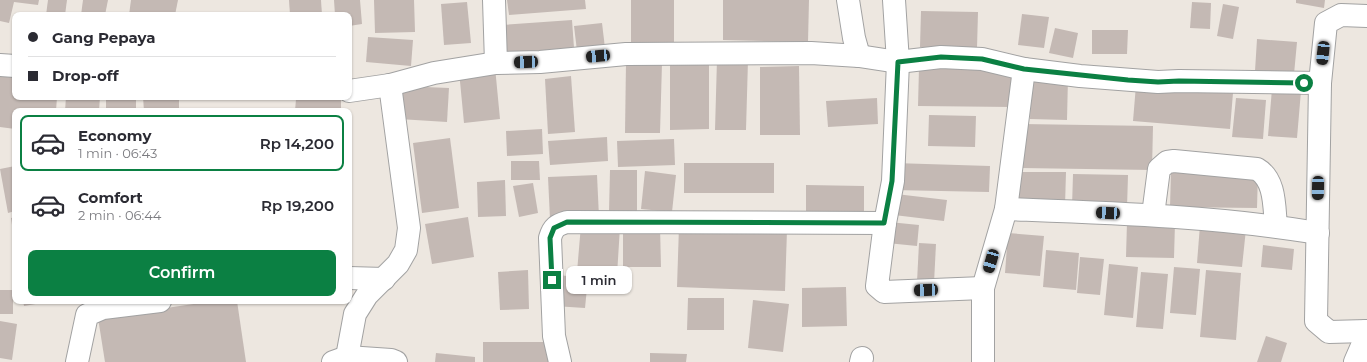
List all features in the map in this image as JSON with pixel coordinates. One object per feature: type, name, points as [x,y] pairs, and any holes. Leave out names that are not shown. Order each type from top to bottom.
[{"type":"street","points":[[494,0],[496,63]]},
{"type":"street","points":[[848,0],[854,38],[859,56]]},
{"type":"street","points":[[894,0],[898,62],[892,181],[884,223],[876,281],[879,290],[884,292],[983,288]]},
{"type":"street","points":[[1355,362],[1367,331],[1329,332],[1316,321],[1320,83],[1326,23],[1341,15],[1367,16]]},
{"type":"street","points":[[352,91],[390,85],[434,73],[496,63],[540,62],[626,54],[811,53],[859,56],[898,62],[947,57],[982,59],[1024,69],[1080,76],[1158,82],[1320,83]]},
{"type":"street","points":[[0,65],[12,66]]},
{"type":"street","points":[[983,362],[983,288],[1006,209],[1024,69]]},
{"type":"street","points":[[390,85],[409,228],[406,250],[398,264],[367,295],[356,314],[340,359],[391,360],[396,362]]},
{"type":"street","points":[[1153,216],[1159,169],[1167,162],[1174,161],[1257,169],[1262,171],[1270,183],[1273,194],[1276,226]]},
{"type":"street","points":[[1006,209],[1153,216],[1276,226],[1318,233]]},
{"type":"street","points":[[560,362],[554,336],[550,238],[554,228],[558,225],[567,222],[884,223]]},
{"type":"street","points":[[352,278],[384,278]]},
{"type":"street","points":[[77,362],[87,316],[103,308],[136,304]]},
{"type":"building","points":[[0,0],[39,0],[38,5],[14,2],[9,23],[0,21]]},
{"type":"building","points":[[48,0],[67,0],[65,12],[46,12]]},
{"type":"building","points":[[83,0],[108,0],[106,12],[81,12]]},
{"type":"building","points":[[131,0],[178,0],[176,12],[129,12]]},
{"type":"building","points":[[289,0],[321,0],[322,12],[290,12]]},
{"type":"building","points":[[334,0],[360,0],[362,24],[352,26],[352,12],[335,12]]},
{"type":"building","points":[[374,0],[414,0],[415,32],[375,33]]},
{"type":"building","points":[[507,0],[585,0],[586,9],[509,15]]},
{"type":"building","points":[[631,0],[674,0],[674,48],[631,47]]},
{"type":"building","points":[[723,0],[809,0],[808,42],[723,40]]},
{"type":"building","points":[[1296,0],[1325,0],[1324,8],[1296,3]]},
{"type":"building","points":[[467,2],[471,43],[444,45],[441,4]]},
{"type":"building","points":[[1192,2],[1211,3],[1210,29],[1190,28]]},
{"type":"building","points":[[1223,4],[1239,7],[1233,39],[1217,36]]},
{"type":"building","points":[[921,11],[978,12],[977,48],[920,47]]},
{"type":"building","points":[[1022,14],[1049,17],[1044,48],[1018,45]]},
{"type":"building","points":[[572,20],[574,48],[504,53],[502,25]]},
{"type":"building","points":[[602,23],[605,48],[577,51],[574,26]]},
{"type":"building","points":[[1055,28],[1078,33],[1073,58],[1049,53]]},
{"type":"building","points":[[1092,30],[1128,30],[1127,54],[1092,54]]},
{"type":"building","points":[[368,37],[413,40],[411,66],[366,62]]},
{"type":"building","points":[[1257,39],[1297,42],[1294,74],[1255,71]]},
{"type":"building","points":[[717,59],[748,60],[746,130],[715,130]]},
{"type":"building","points":[[626,62],[662,63],[660,133],[625,133]]},
{"type":"building","points":[[670,65],[709,65],[709,129],[670,130]]},
{"type":"building","points":[[799,66],[800,135],[760,135],[760,67]]},
{"type":"building","points":[[495,67],[500,119],[464,123],[459,71]]},
{"type":"building","points":[[919,68],[1013,69],[1012,107],[918,106]]},
{"type":"building","points":[[0,76],[12,77],[12,100],[57,100],[56,108],[12,108],[12,129],[0,127]]},
{"type":"building","points":[[571,76],[575,132],[548,134],[545,79]]},
{"type":"building","points":[[1031,76],[1068,77],[1067,120],[1030,119]]},
{"type":"building","points":[[1136,85],[1233,93],[1230,129],[1133,121]]},
{"type":"building","points":[[401,86],[449,88],[447,122],[399,119]]},
{"type":"building","points":[[1272,89],[1301,91],[1297,138],[1268,136]]},
{"type":"building","points":[[877,98],[878,124],[828,127],[826,101]]},
{"type":"building","points":[[1236,98],[1266,100],[1263,139],[1232,137]]},
{"type":"building","points":[[66,100],[100,100],[99,108],[65,108]]},
{"type":"building","points":[[106,100],[136,100],[136,108],[106,108]]},
{"type":"building","points":[[143,100],[179,100],[179,108],[144,108]]},
{"type":"building","points":[[296,100],[341,100],[341,108],[295,108]]},
{"type":"building","points":[[929,115],[976,116],[975,147],[928,146]]},
{"type":"building","points":[[1022,124],[1153,126],[1152,170],[1021,168]]},
{"type":"building","points":[[542,129],[543,154],[507,156],[506,131]]},
{"type":"building","points":[[607,137],[608,161],[550,165],[548,141]]},
{"type":"building","points":[[450,138],[459,208],[422,213],[413,143]]},
{"type":"building","points":[[674,139],[675,165],[618,167],[617,141]]},
{"type":"building","points":[[511,161],[539,161],[540,180],[511,180]]},
{"type":"building","points":[[684,163],[774,163],[774,193],[684,193]]},
{"type":"building","points":[[894,163],[990,166],[989,192],[893,190]]},
{"type":"building","points":[[12,167],[12,212],[8,213],[0,169]]},
{"type":"building","points":[[610,170],[637,170],[637,212],[609,212]]},
{"type":"building","points":[[645,171],[676,175],[672,212],[641,209]]},
{"type":"building","points":[[1171,171],[1258,172],[1257,208],[1170,207]]},
{"type":"building","points":[[1015,172],[1066,172],[1065,206],[1015,205]]},
{"type":"building","points":[[1073,174],[1128,175],[1127,207],[1072,206]]},
{"type":"building","points":[[597,175],[599,217],[550,219],[548,177]]},
{"type":"building","points":[[505,180],[506,216],[478,217],[477,182]]},
{"type":"building","points":[[533,183],[538,213],[519,217],[513,186]]},
{"type":"building","points":[[806,185],[864,186],[864,213],[806,213]]},
{"type":"building","points":[[896,194],[947,200],[944,221],[894,215]]},
{"type":"building","points":[[468,217],[474,257],[432,264],[425,224]]},
{"type":"building","points":[[889,222],[919,225],[917,246],[887,243]]},
{"type":"building","points":[[1127,222],[1175,223],[1174,258],[1126,257]]},
{"type":"building","points":[[581,225],[620,227],[617,275],[577,272]]},
{"type":"building","points":[[1200,225],[1246,229],[1242,267],[1197,263]]},
{"type":"building","points":[[623,226],[660,226],[661,267],[623,267]]},
{"type":"building","points":[[679,226],[787,230],[785,291],[677,287]]},
{"type":"building","points":[[1008,233],[1044,236],[1040,276],[1005,273]]},
{"type":"building","points":[[919,243],[936,244],[934,283],[917,282]]},
{"type":"building","points":[[1263,245],[1294,249],[1292,270],[1261,267]]},
{"type":"building","points":[[1046,250],[1079,253],[1076,290],[1043,287]]},
{"type":"building","points":[[1080,257],[1104,259],[1100,295],[1077,293]]},
{"type":"building","points":[[1109,264],[1138,267],[1133,318],[1104,315]]},
{"type":"building","points":[[1174,267],[1200,269],[1196,315],[1170,313]]},
{"type":"building","points":[[528,270],[529,309],[500,310],[498,272]]},
{"type":"building","points":[[1206,270],[1241,273],[1236,340],[1200,337]]},
{"type":"building","points":[[1141,272],[1168,274],[1163,329],[1136,327]]},
{"type":"building","points":[[557,275],[588,278],[585,308],[554,306]]},
{"type":"building","points":[[846,287],[847,326],[802,327],[802,288]]},
{"type":"building","points":[[0,290],[12,290],[13,314],[0,314]]},
{"type":"building","points":[[688,298],[724,298],[724,330],[687,330]]},
{"type":"building","points":[[753,300],[789,304],[783,352],[748,348]]},
{"type":"building","points":[[24,304],[36,304],[24,306]]},
{"type":"building","points":[[194,304],[237,304],[246,362],[105,362],[98,318]]},
{"type":"building","points":[[0,321],[17,324],[12,360],[0,358]]},
{"type":"building","points":[[1266,336],[1287,343],[1281,362],[1257,362]]},
{"type":"building","points":[[483,342],[548,342],[548,362],[483,362]]},
{"type":"building","points":[[436,353],[475,357],[475,362],[435,362]]},
{"type":"building","points":[[650,353],[687,354],[686,362],[650,362]]},
{"type":"route","points":[[552,280],[550,238],[554,228],[567,222],[884,223],[892,181],[898,62],[941,57],[982,59],[1024,69],[1128,80],[1158,82],[1304,83]]}]
